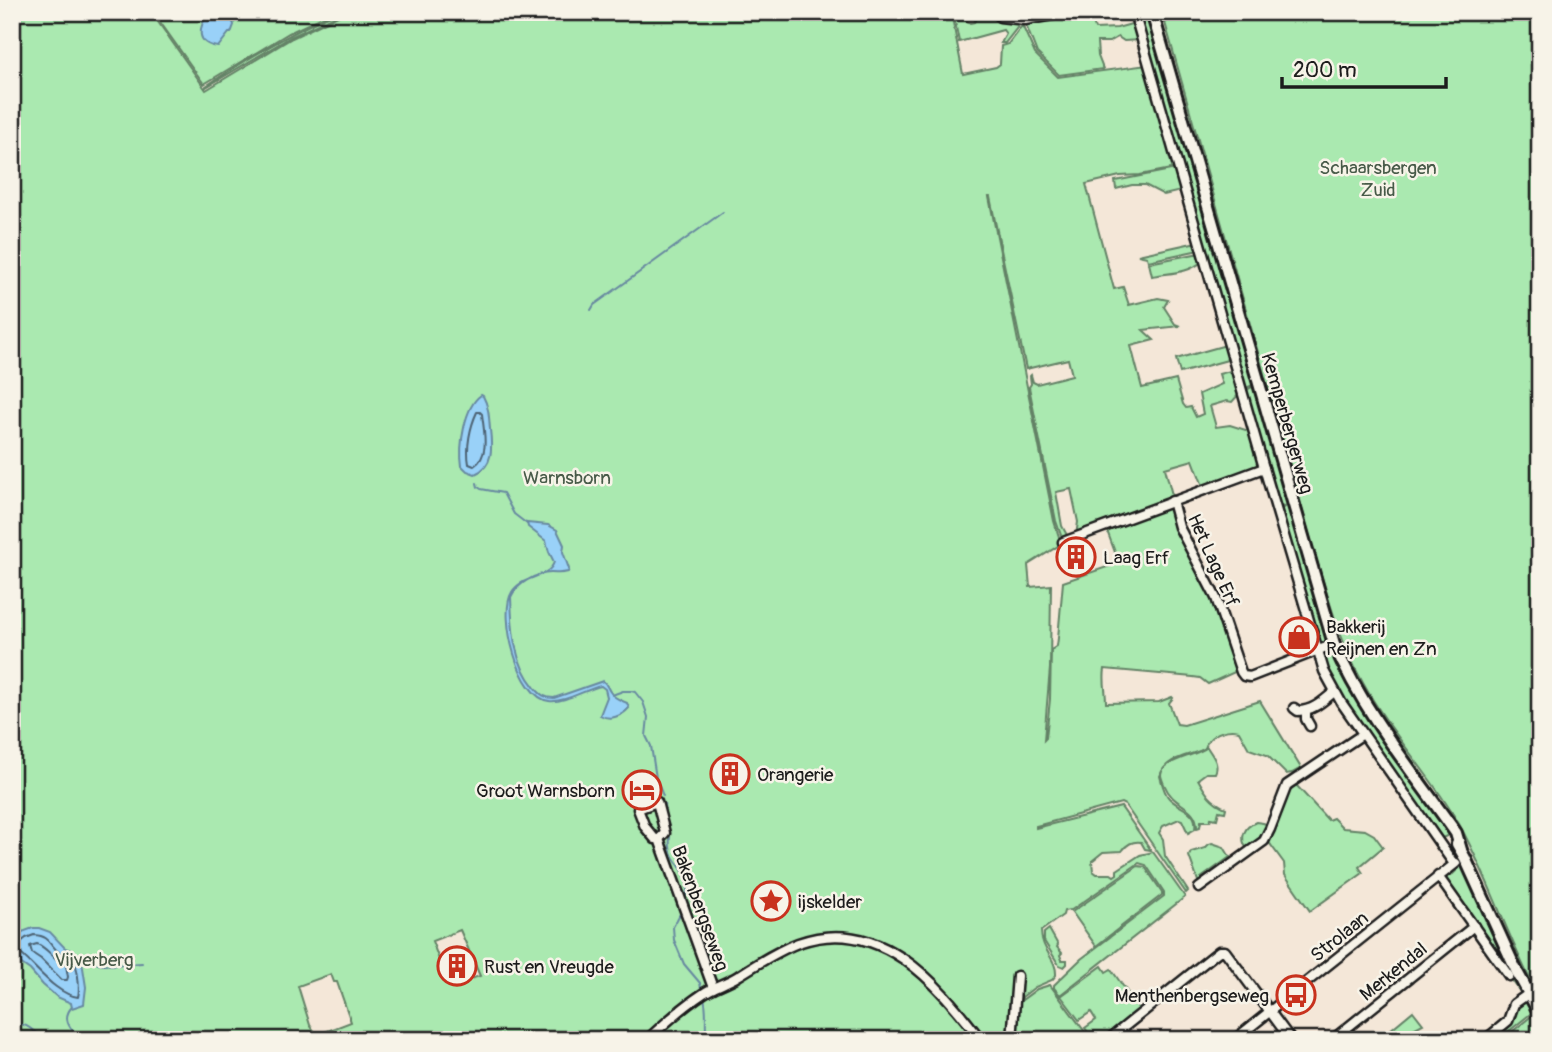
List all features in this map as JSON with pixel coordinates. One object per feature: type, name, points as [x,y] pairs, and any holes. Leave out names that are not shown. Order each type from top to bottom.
[{"type":"main road","name":"Kemperbergerweg","points":[[1153,12],[1334,644],[1362,699],[1456,833],[1463,854],[1528,994],[1540,1014]]},
{"type":"street","points":[[1000,17],[1023,20],[1069,12]]},
{"type":"street","name":"Kemperbergerweg","points":[[1134,12],[1324,671],[1335,692],[1454,864]]},
{"type":"street","name":"Kemperbergerweg","points":[[1172,501],[1264,468]]},
{"type":"street","points":[[1063,542],[1172,501]]},
{"type":"street","name":"Het Lage Erf","points":[[1172,501],[1179,527],[1212,588],[1242,675],[1250,677],[1317,651]]},
{"type":"street","points":[[1317,651],[1334,644]]},
{"type":"street","points":[[1294,708],[1306,710],[1335,692]]},
{"type":"street","points":[[1306,710],[1306,719],[1310,726]]},
{"type":"street","points":[[1199,888],[1264,841],[1289,782],[1362,732]]},
{"type":"street","name":"Bakenbergseweg","points":[[657,802],[665,833],[659,839],[655,839],[645,827],[638,809],[657,802]]},
{"type":"street","name":"Bakenbergseweg","points":[[659,839],[713,988]]},
{"type":"street","name":"Strolaan","points":[[1234,1040],[1463,854]]},
{"type":"street","points":[[1438,876],[1509,976]]},
{"type":"street","name":"Merkendal","points":[[1332,1040],[1474,926]]},
{"type":"street","name":"Bakenbergseweg","points":[[647,1040],[713,988],[777,953],[797,944],[825,937],[854,937],[881,946],[924,975],[944,994],[981,1040]]},
{"type":"street","points":[[1108,1040],[1223,950],[1291,1040]]},
{"type":"street","points":[[1012,1040],[1017,976]]},
{"type":"street","points":[[1485,1040],[1508,1021],[1514,1004],[1528,994]]},
{"type":"green space","name":"Warnsborn","points":[[12,12],[151,12],[206,90],[292,38],[346,12],[951,12],[963,74],[1000,64],[1001,46],[1008,44],[1021,27],[1035,54],[1058,77],[1147,65],[1176,168],[1086,184],[1114,289],[1123,287],[1129,305],[1158,298],[1168,300],[1164,307],[1175,324],[1180,326],[1143,330],[1154,340],[1131,346],[1142,388],[1176,380],[1183,404],[1186,408],[1191,407],[1196,417],[1203,414],[1199,394],[1222,384],[1219,374],[1234,370],[1240,393],[1232,402],[1210,406],[1216,427],[1230,425],[1252,432],[1260,465],[1203,486],[1193,460],[1165,468],[1173,499],[1076,536],[1078,522],[1071,489],[1056,492],[1062,526],[1068,537],[1062,538],[1056,521],[1029,387],[1031,375],[1033,382],[1037,384],[1072,375],[1068,359],[1026,369],[989,197],[1054,521],[1060,540],[1058,546],[1028,565],[1030,587],[1051,585],[1050,668],[1044,740],[1050,699],[1051,650],[1057,646],[1063,582],[1119,563],[1106,528],[1169,505],[1210,589],[1237,671],[1208,684],[1200,678],[1105,669],[1106,703],[1159,702],[1172,697],[1169,703],[1177,724],[1184,725],[1260,701],[1301,768],[1286,774],[1267,755],[1249,749],[1239,731],[1231,730],[1214,735],[1202,750],[1178,758],[1167,765],[1160,776],[1166,793],[1173,802],[1194,817],[1195,822],[1195,829],[1188,833],[1179,819],[1163,826],[1159,833],[1163,839],[1165,856],[1188,891],[1186,893],[1121,803],[1036,826],[1121,807],[1151,850],[1145,849],[1141,842],[1138,842],[1126,846],[1122,851],[1103,852],[1092,861],[1093,871],[1114,876],[1117,870],[1140,855],[1153,852],[1185,897],[1060,995],[1054,985],[1081,959],[1164,896],[1164,892],[1146,865],[1139,863],[1070,911],[1064,911],[1063,915],[1041,931],[1043,944],[1054,964],[1056,975],[1052,980],[1035,987],[1022,997],[1022,1000],[1037,989],[1050,985],[1091,1040],[12,1040]],"holes":[[[460,930],[480,976],[449,986],[432,941]],[[331,974],[334,982],[337,982],[351,1022],[317,1035],[310,1025],[298,986]]]},
{"type":"green space","points":[[153,12],[333,12],[289,33],[204,84]]},
{"type":"green space","points":[[337,12],[343,12],[291,37],[206,87],[270,46]]},
{"type":"green space","points":[[953,12],[962,12],[962,18],[970,23],[980,14],[1021,21],[1005,43],[1001,43],[1006,34],[1003,30],[959,42]]},
{"type":"green space","points":[[1090,12],[1095,29],[1117,28],[1135,23],[1140,40],[1124,41],[1118,37],[1109,42],[1097,42],[1103,69],[1059,75],[1037,53],[1026,25],[1035,18]]},
{"type":"green space","points":[[1136,12],[1149,12],[1255,384],[1244,389]]},
{"type":"green space","name":"Schaarsbergen Zuid","points":[[1162,12],[1540,12],[1540,999],[1459,824],[1374,701],[1342,638],[1316,558]]},
{"type":"green space","points":[[1188,113],[1256,347],[1264,381],[1261,382],[1184,114]]},
{"type":"green space","points":[[1176,169],[1181,191],[1164,195],[1145,185],[1116,189],[1115,181]]},
{"type":"green space","points":[[1197,242],[1199,250],[1148,261],[1147,257],[1138,255]]},
{"type":"green space","points":[[1200,253],[1202,261],[1192,268],[1152,276],[1149,263]]},
{"type":"green space","points":[[1226,345],[1231,359],[1180,373],[1176,359]]},
{"type":"green space","points":[[1256,385],[1280,469],[1283,497],[1288,505],[1278,508],[1244,391]]},
{"type":"green space","points":[[1289,505],[1329,642],[1320,646],[1278,510]]},
{"type":"green space","points":[[1331,649],[1449,835],[1440,839],[1330,680],[1322,652]]},
{"type":"green space","points":[[1349,662],[1374,705],[1458,829],[1371,709],[1346,663]]},
{"type":"green space","points":[[1364,738],[1296,785],[1328,820],[1333,818],[1343,828],[1365,830],[1374,835],[1383,847],[1359,867],[1363,873],[1310,911],[1285,875],[1284,863],[1268,841],[1289,786]]},
{"type":"green space","points":[[1207,747],[1215,760],[1216,770],[1215,773],[1206,773],[1198,779],[1209,796],[1226,808],[1225,812],[1219,811],[1217,819],[1201,821],[1200,827],[1197,828],[1194,815],[1169,793],[1161,775],[1167,765]]},
{"type":"green space","points":[[1256,822],[1269,825],[1262,839],[1247,849],[1243,841],[1244,833]]},
{"type":"green space","points":[[1212,843],[1224,847],[1230,857],[1201,878],[1201,883],[1189,856],[1191,852]]},
{"type":"green space","points":[[1459,864],[1463,865],[1524,993],[1522,995],[1443,877],[1451,871],[1453,874]]},
{"type":"green space","points":[[1138,866],[1145,867],[1162,895],[1096,946],[1072,912]]},
{"type":"green space","points":[[1049,929],[1062,953],[1062,960],[1067,960],[1064,967],[1059,965],[1044,941],[1044,933]]},
{"type":"green space","points":[[1102,966],[1106,972],[1111,969],[1139,1009],[1101,1040],[1094,1040],[1085,1028],[1096,1020],[1091,1012],[1079,1020],[1061,996]]},
{"type":"green space","points":[[1527,999],[1534,1011],[1498,1040],[1488,1040],[1514,1008]]},
{"type":"green space","points":[[1413,1011],[1423,1024],[1398,1040],[1378,1040]]},
{"type":"green space","points":[[1534,1014],[1540,1020],[1540,1040],[1502,1040]]},
{"type":"water","points":[[230,12],[234,25],[231,33],[218,47],[205,42],[201,29],[209,13]]},
{"type":"water","points":[[481,395],[488,412],[491,449],[486,466],[475,474],[462,466],[461,448],[470,408]]},
{"type":"water","points":[[527,523],[548,525],[557,530],[564,545],[568,572],[541,574],[554,562],[546,541],[528,527]]},
{"type":"water","points":[[529,579],[518,587],[511,597],[512,621],[518,656],[535,688],[541,694],[554,698],[603,681],[614,697],[627,703],[629,708],[623,713],[612,718],[600,715],[607,697],[601,686],[569,698],[549,701],[538,696],[529,686],[514,654],[508,603],[512,592],[516,587]]},
{"type":"water","points":[[33,928],[50,932],[65,948],[76,952],[82,961],[86,987],[84,1004],[72,1008],[71,1003],[57,997],[30,970],[12,957],[12,942],[22,932]]},
{"type":"waterway","points":[[591,310],[594,305],[723,212]]},
{"type":"waterway","points":[[477,483],[481,489],[503,493],[514,514],[527,524]]},
{"type":"waterway","points":[[612,695],[631,691],[643,702],[648,717],[646,736],[663,796]]},
{"type":"waterway","points":[[664,803],[669,828]]},
{"type":"waterway","points":[[670,837],[671,852],[687,881],[685,899]]},
{"type":"waterway","points":[[681,912],[673,927],[674,940],[684,964],[701,988]]},
{"type":"waterway","points":[[83,961],[111,965],[142,963]]},
{"type":"waterway","points":[[704,998],[707,1040]]},
{"type":"waterway","points":[[71,1008],[67,1021],[80,1040]]},
{"type":"waterway","points":[[12,1022],[28,1027],[48,1040]]},
{"type":"place","name":"Laag Erf","points":[[1076,557]]},
{"type":"place","name":"Bakkerij Reijnen en Zn","points":[[1299,637]]},
{"type":"place","name":"Orangerie","points":[[730,774]]},
{"type":"place","name":"Groot Warnsborn","points":[[642,790]]},
{"type":"place","name":"ijskelder","points":[[771,901]]},
{"type":"place","name":"Rust en Vreugde","points":[[457,966]]},
{"type":"place","name":"Menthenbergseweg","points":[[1296,995]]},
{"type":"park label","name":"Vijverberg","points":[[94,959]]}]
